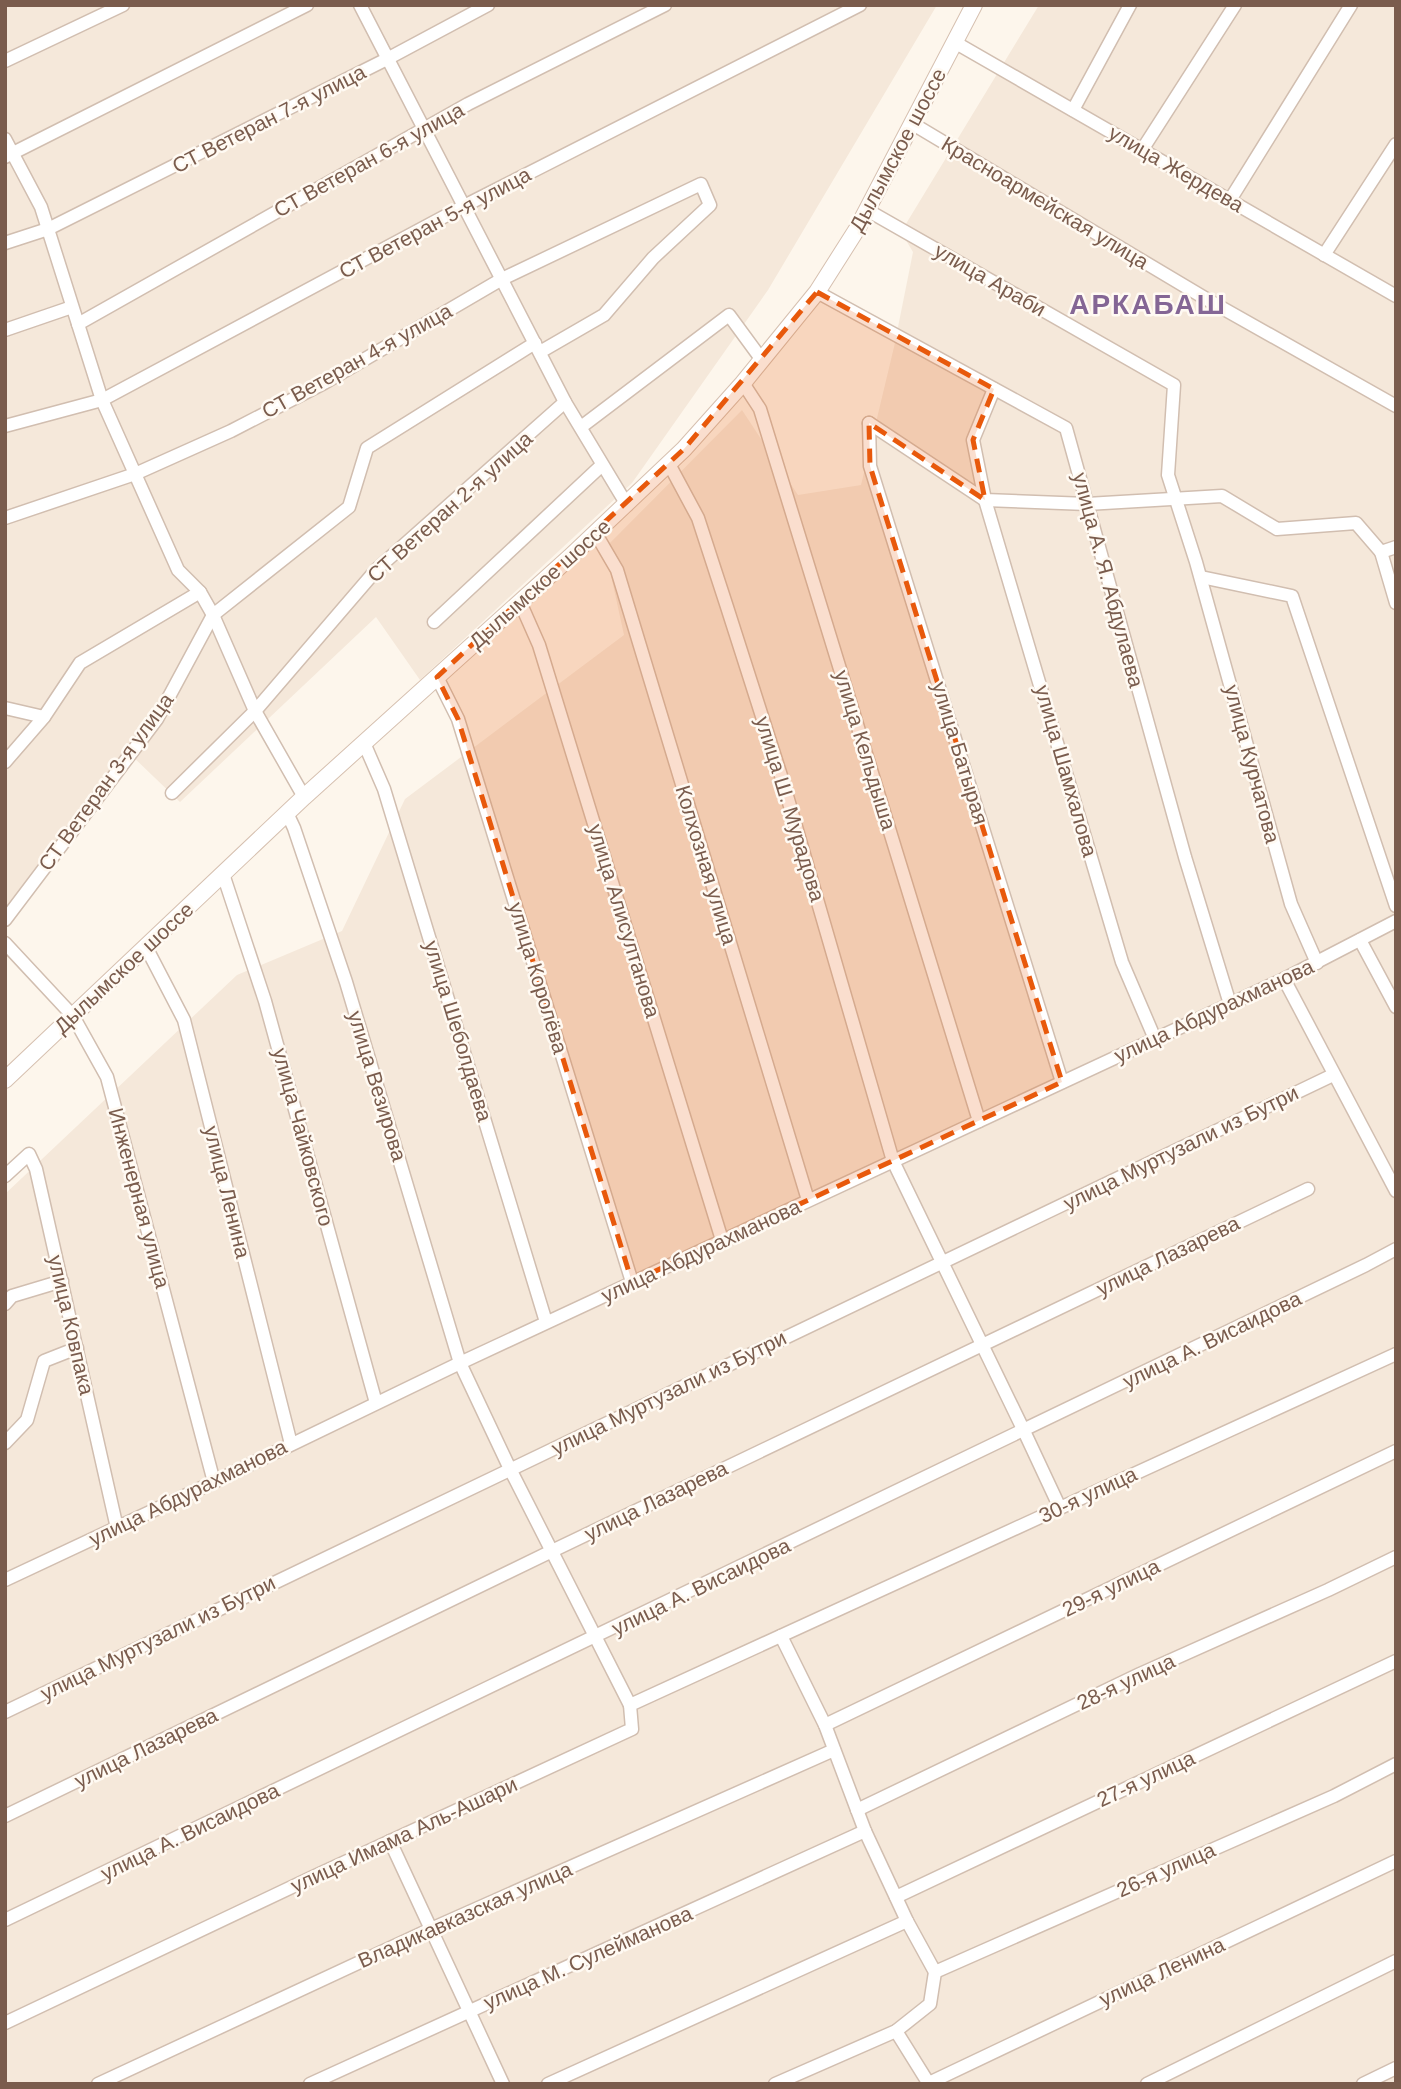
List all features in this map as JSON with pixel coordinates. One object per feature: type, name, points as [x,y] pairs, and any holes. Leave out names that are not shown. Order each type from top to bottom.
[{"type":"main road","name":"Дылымское шоссе","points":[[5,1080],[304,797],[627,505],[669,464],[743,383],[817,292],[867,210],[974,5]]},
{"type":"street","points":[[5,61],[123,5]]},
{"type":"street","points":[[10,156],[307,5]]},
{"type":"street","points":[[360,5],[565,402],[627,505]]},
{"type":"street","name":"СТ Ветеран 7-я улица","points":[[5,243],[48,229],[387,59],[488,5]]},
{"type":"street","name":"СТ Ветеран 6-я улица","points":[[78,324],[480,98],[665,5]]},
{"type":"street","name":"СТ Ветеран 5-я улица","points":[[5,426],[102,400],[464,206],[860,5]]},
{"type":"street","points":[[1073,110],[1130,5]]},
{"type":"street","points":[[1142,150],[1235,5]]},
{"type":"street","points":[[1230,200],[1351,5]]},
{"type":"street","name":"улица Жердева","points":[[956,43],[1396,296]]},
{"type":"street","name":"Красноармейская улица","points":[[913,124],[1208,300],[1396,406]]},
{"type":"street","points":[[5,139],[10,156],[41,207],[102,400],[178,569],[200,592],[214,615],[256,711],[304,797]]},
{"type":"street","points":[[1325,255],[1396,144]]},
{"type":"street","name":"СТ Ветеран 4-я улица","points":[[5,518],[135,474],[230,431],[324,383],[502,279],[701,184]]},
{"type":"street","name":"СТ Ветеран 3-я улица","points":[[5,920],[158,719],[214,615],[349,507],[367,448],[538,348],[604,315],[653,258],[710,205],[701,184]]},
{"type":"street","name":"улица Араби","points":[[867,210],[1174,385],[1168,475],[1196,562]]},
{"type":"street","name":"улица А. Я. Абдулаева","points":[[817,292],[1066,428],[1185,857],[1230,1004]]},
{"type":"street","points":[[5,330],[72,307]]},
{"type":"street","points":[[581,427],[729,315],[762,360]]},
{"type":"street","name":"улица Кельдыша","points":[[743,383],[761,409],[979,1121]]},
{"type":"street","name":"улица Шамхалова","points":[[994,389],[973,440],[985,500],[1122,962],[1155,1039]]},
{"type":"street","name":"СТ Ветеран 2-я улица","points":[[172,793],[256,711],[377,569],[565,402]]},
{"type":"street","name":"улица Батырая","points":[[985,500],[869,423],[870,466],[1062,1082]]},
{"type":"street","name":"улица Ш. Мурадова","points":[[669,464],[698,518],[731,619],[783,782],[893,1161],[1060,1508]]},
{"type":"street","points":[[434,622],[602,465]]},
{"type":"street","points":[[985,500],[1087,504],[1222,496],[1277,529],[1356,523],[1381,552],[1396,603]]},
{"type":"street","name":"Колхозная улица","points":[[596,534],[617,570],[808,1200]]},
{"type":"street","points":[[1381,552],[1396,547]]},
{"type":"street","name":"улица Курчатова","points":[[1196,562],[1290,904],[1317,963]]},
{"type":"street","points":[[1201,577],[1292,596],[1396,906]]},
{"type":"street","points":[[5,762],[44,717],[80,663],[200,592]]},
{"type":"street","name":"улица Алисултанова","points":[[520,602],[538,645],[722,1240]]},
{"type":"street","name":"улица Королёва","points":[[437,677],[458,719],[632,1282]]},
{"type":"street","points":[[5,708],[44,717]]},
{"type":"street","name":"улица Шеболдаева","points":[[364,743],[384,789],[546,1322]]},
{"type":"street","name":"улица Везирова","points":[[287,813],[346,982],[460,1363],[510,1469],[630,1705]]},
{"type":"street","name":"улица Чайковского","points":[[223,874],[265,1002],[376,1403]]},
{"type":"street","name":"улица Абдурахманова","points":[[5,1580],[546,1322],[1284,979],[1396,921]]},
{"type":"street","points":[[1360,940],[1396,1007]]},
{"type":"street","name":"Инженерная улица","points":[[5,943],[72,1016],[107,1077],[214,1482]]},
{"type":"street","name":"улица Ленина","points":[[146,947],[184,1020],[291,1444]]},
{"type":"street","points":[[1284,979],[1396,1191]]},
{"type":"street","name":"улица Муртузали из Бутри","points":[[5,1712],[1334,1075]]},
{"type":"street","name":"улица Ковпака","points":[[5,1176],[29,1154],[36,1169],[117,1528]]},
{"type":"street","name":"улица Лазарева","points":[[5,1816],[1308,1189]]},
{"type":"street","name":"улица А. Висаидова","points":[[5,1920],[596,1638],[1396,1249]]},
{"type":"street","points":[[5,1304],[12,1297],[62,1281]]},
{"type":"street","points":[[7,1441],[27,1420],[44,1361],[77,1348]]},
{"type":"street","name":"30-я улица","points":[[781,1636],[1396,1354]]},
{"type":"street","name":"29-я улица","points":[[825,1726],[1396,1451]]},
{"type":"street","name":"28-я улица","points":[[857,1810],[1396,1557]]},
{"type":"street","points":[[630,1705],[781,1636],[825,1726],[865,1831],[907,1921],[935,1972],[930,2004],[896,2031],[775,2084]]},
{"type":"street","name":"27-я улица","points":[[896,1897],[1396,1661]]},
{"type":"street","name":"улица Имама Аль-Ашари","points":[[5,2023],[632,1729],[630,1705]]},
{"type":"street","name":"Владикавказская улица","points":[[98,2084],[432,1929],[834,1750]]},
{"type":"street","name":"26-я улица","points":[[935,1972],[1322,1802],[1396,1764]]},
{"type":"street","name":"улица М. Сулейманова","points":[[310,2084],[865,1831]]},
{"type":"street","points":[[390,1841],[503,2084]]},
{"type":"street","name":"улица Ленина","points":[[929,2084],[1396,1861]]},
{"type":"street","points":[[548,2084],[907,1921]]},
{"type":"street","points":[[1147,2084],[1396,1961]]},
{"type":"street","points":[[896,2031],[929,2084]]},
{"type":"street","points":[[1363,2084],[1396,2068]]},
{"type":"highlighted area","points":[[817,292],[994,389],[973,440],[985,500],[869,423],[870,466],[1062,1082],[632,1282],[458,719],[437,677],[684,449]]},
{"type":"shaded area","points":[[5,5],[937,5],[768,290],[632,483],[420,680],[376,617],[180,802],[129,753],[5,913]]},
{"type":"shaded area","points":[[1039,5],[1396,5],[1396,2084],[5,2084],[5,1194],[237,975],[342,931],[405,799],[624,635],[605,548],[742,410],[798,495],[861,485],[894,347],[913,252],[901,232]]},
{"type":"district","name":"АРКАБАШ","points":[[1148,304]]}]
